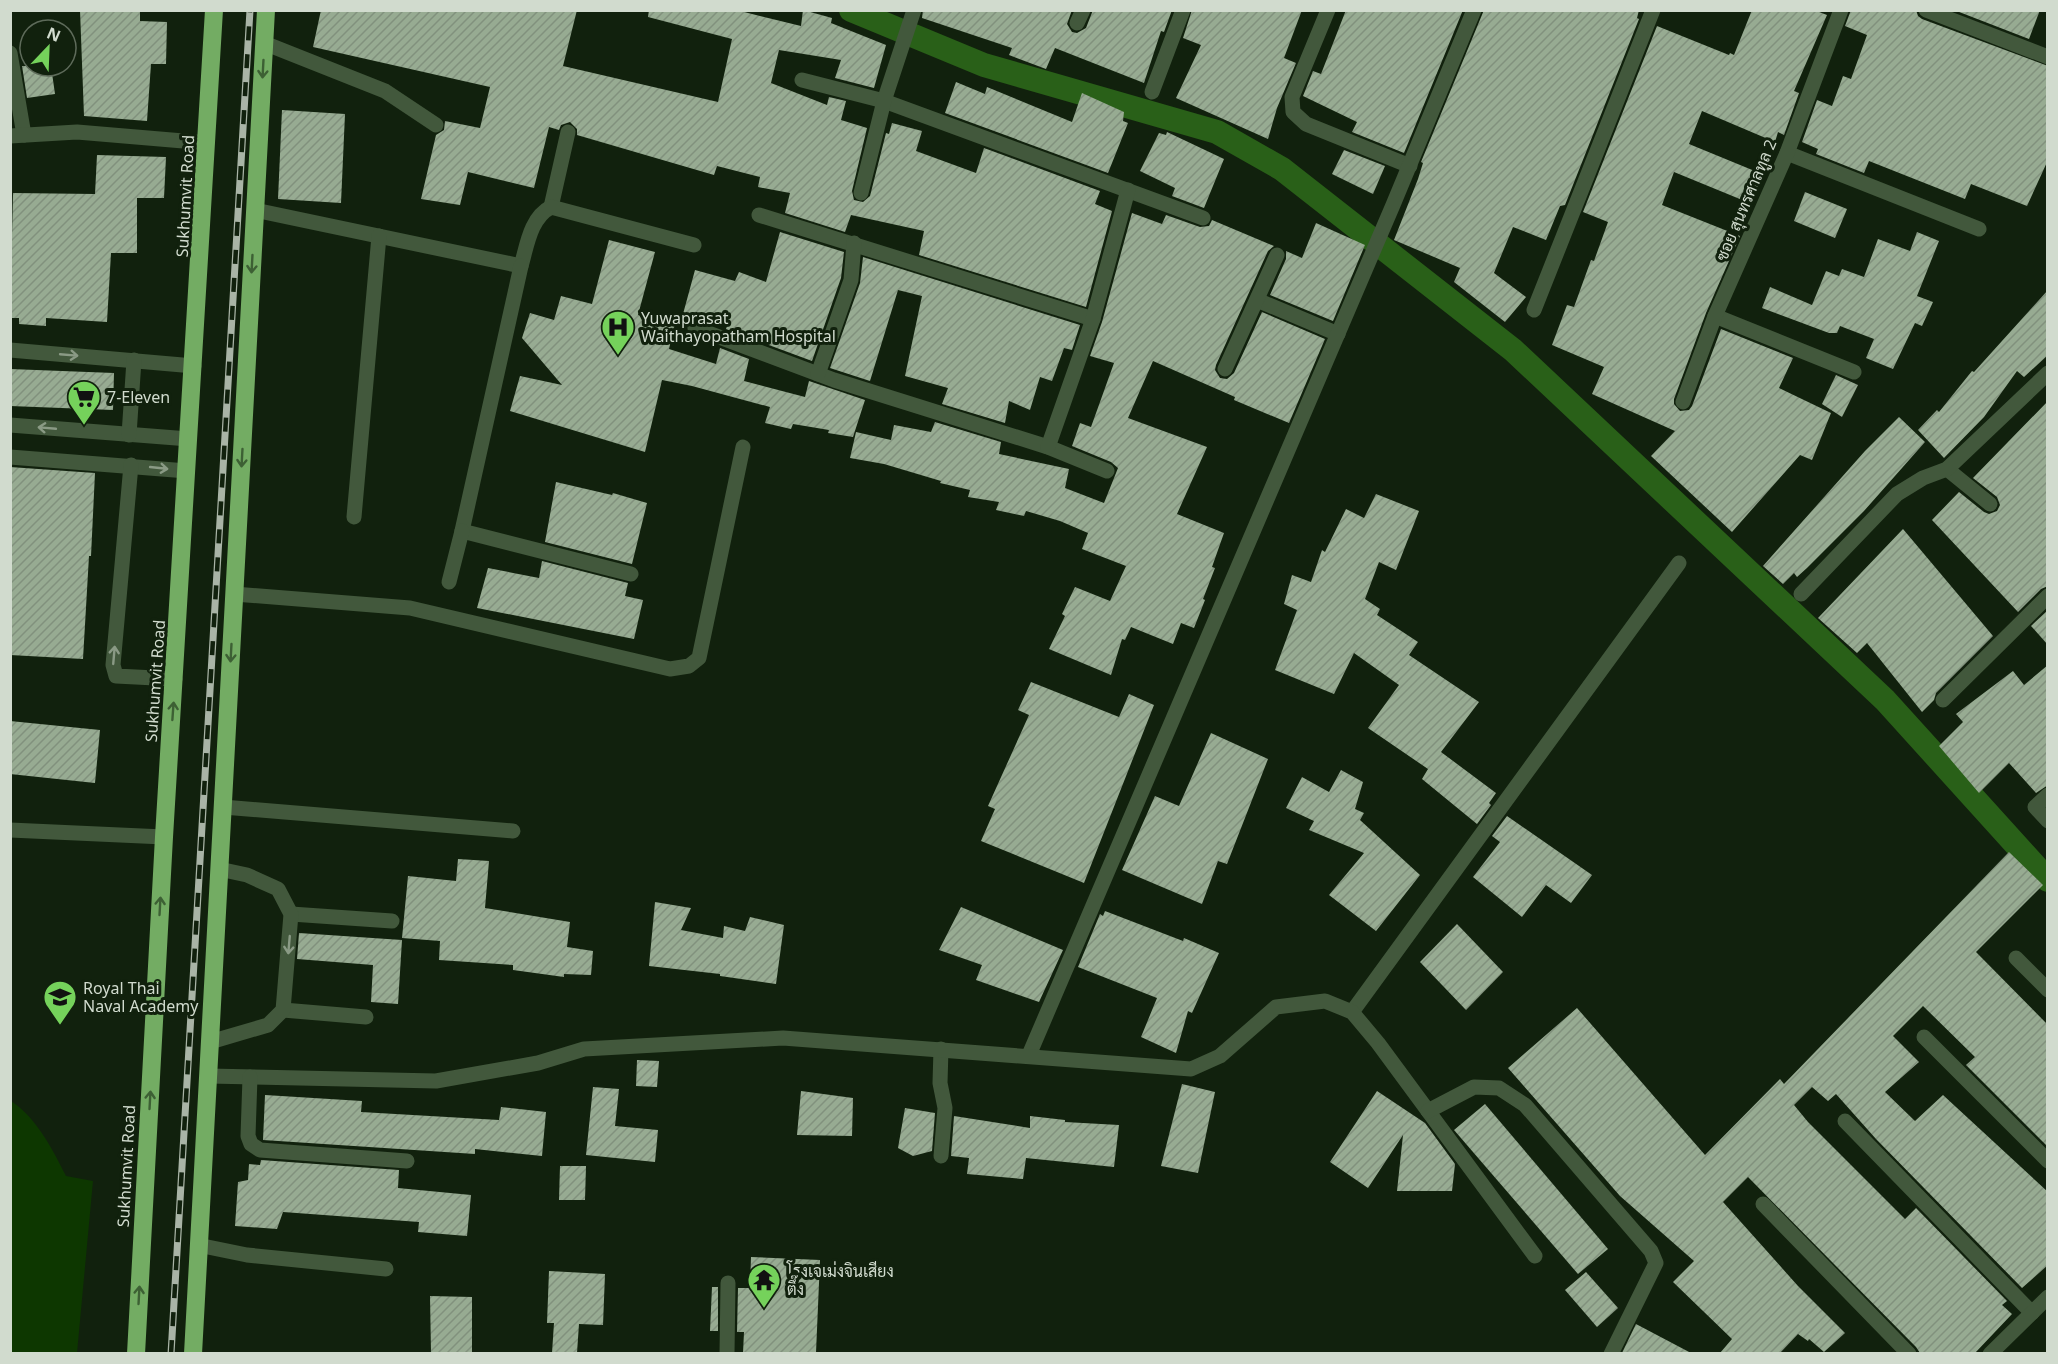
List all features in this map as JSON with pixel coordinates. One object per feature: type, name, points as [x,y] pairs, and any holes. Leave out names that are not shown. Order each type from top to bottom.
[{"type":"highway","name":"Sukhumvit Road","points":[[136,1353],[164,837],[188,471],[214,10]]},
{"type":"highway","points":[[193,1353],[266,10]]},
{"type":"street","points":[[861,193],[884,100],[914,10]]},
{"type":"street","points":[[1152,92],[1183,10]]},
{"type":"street","points":[[1328,10],[1292,97],[1293,112],[1306,124],[1410,166]]},
{"type":"street","points":[[1029,1055],[1410,166],[1474,10]]},
{"type":"street","points":[[1534,310],[1653,10]]},
{"type":"street","name":"ซอย สุนทรศาลทูล 2","points":[[1683,402],[1715,316],[1787,153],[1841,10]]},
{"type":"street","points":[[1926,10],[2048,57]]},
{"type":"street","points":[[264,43],[385,92],[436,125]]},
{"type":"street","points":[[10,53],[17,135],[77,132],[207,143]]},
{"type":"street","points":[[802,80],[884,100],[1203,218]]},
{"type":"street","points":[[551,207],[568,132]]},
{"type":"street","points":[[1787,153],[1979,229]]},
{"type":"street","points":[[1048,447],[1093,319],[1128,190]]},
{"type":"street","points":[[448,582],[462,531],[521,266],[534,223],[542,211],[551,207],[694,245]]},
{"type":"street","points":[[255,210],[521,266]]},
{"type":"street","points":[[759,215],[1093,319]]},
{"type":"street","points":[[354,517],[379,236]]},
{"type":"street","points":[[818,374],[851,280],[854,243]]},
{"type":"street","points":[[1225,369],[1277,255]]},
{"type":"street","points":[[1257,300],[1338,334]]},
{"type":"street","points":[[1715,316],[1854,372]]},
{"type":"street","points":[[695,328],[818,374],[1048,447],[1107,471]]},
{"type":"street","points":[[10,350],[194,366]]},
{"type":"street","points":[[129,435],[134,360]]},
{"type":"street","points":[[1801,594],[1898,494],[1923,478],[1947,470],[2048,373]]},
{"type":"street","points":[[10,425],[189,439]]},
{"type":"street","points":[[234,594],[410,608],[670,669],[689,666],[699,657],[743,447]]},
{"type":"street","points":[[10,457],[188,471]]},
{"type":"street","points":[[131,465],[113,665],[116,676],[175,679]]},
{"type":"street","points":[[1947,470],[1990,504]]},
{"type":"street","points":[[462,531],[631,574]]},
{"type":"street","points":[[1352,1012],[1679,563]]},
{"type":"street","points":[[1943,700],[2048,596]]},
{"type":"street","points":[[2048,795],[2035,807],[2048,821]]},
{"type":"street","points":[[223,807],[513,831]]},
{"type":"street","points":[[10,830],[164,837]]},
{"type":"street","points":[[210,1042],[268,1025],[284,1010],[291,914],[278,889],[247,875],[219,869]]},
{"type":"street","points":[[291,914],[392,921]]},
{"type":"street","points":[[2016,958],[2048,990]]},
{"type":"street","points":[[208,1076],[436,1082],[538,1063],[584,1049],[783,1038],[1191,1069],[1220,1056],[1276,1007],[1325,1002],[1352,1012],[1535,1256]]},
{"type":"street","points":[[284,1010],[366,1017]]},
{"type":"street","points":[[1924,1037],[2048,1161]]},
{"type":"street","points":[[941,1049],[940,1083],[945,1108],[941,1156]]},
{"type":"street","points":[[250,1077],[248,1136],[251,1144],[260,1150],[407,1161]]},
{"type":"street","points":[[1428,1111],[1474,1086],[1499,1088],[1525,1105],[1652,1251],[1656,1263],[1611,1353]]},
{"type":"street","points":[[1845,1121],[2032,1313]]},
{"type":"street","points":[[1763,1204],[1909,1353]]},
{"type":"street","points":[[198,1245],[247,1255],[386,1269]]},
{"type":"street","points":[[726,1353],[728,1283]]},
{"type":"street","points":[[1990,1353],[2048,1297]]},
{"type":"green space","points":[[11,1101],[36,1125],[66,1176],[93,1181],[77,1353],[11,1353]]},
{"type":"building","points":[[80,10],[140,10],[140,21],[167,22],[166,64],[151,64],[147,121],[84,116]]},
{"type":"building","points":[[321,10],[577,10],[563,66],[718,102],[732,39],[648,17],[649,10],[736,10],[801,26],[803,10],[832,18],[831,23],[886,45],[874,88],[835,78],[841,60],[779,50],[771,83],[827,105],[829,97],[846,101],[841,120],[867,128],[852,191],[854,200],[863,202],[870,196],[886,133],[889,134],[892,123],[922,131],[916,151],[976,173],[984,148],[1100,191],[1095,204],[1112,211],[1086,307],[919,255],[924,231],[851,215],[845,232],[785,213],[790,193],[758,187],[760,177],[717,166],[714,175],[577,135],[577,129],[570,122],[561,125],[559,130],[549,127],[534,188],[468,172],[460,205],[421,199],[436,135],[444,130],[445,121],[480,128],[490,87],[313,47]]},
{"type":"building","points":[[923,10],[1072,10],[1067,24],[1072,32],[1077,33],[1086,28],[1093,10],[1172,10],[1164,32],[1161,31],[1144,83],[1055,48],[1046,69],[1009,55],[1012,48],[922,18]]},
{"type":"building","points":[[1192,10],[1302,10],[1284,58],[1296,63],[1277,108],[1268,139],[1176,98],[1201,45],[1183,38]]},
{"type":"building","points":[[1346,10],[1463,10],[1404,153],[1352,132],[1357,122],[1303,96],[1313,71],[1321,74]]},
{"type":"building","points":[[1484,10],[1639,10],[1637,18],[1639,19],[1565,205],[1560,206],[1546,240],[1513,227],[1494,273],[1526,297],[1505,322],[1454,282],[1460,268],[1394,240],[1418,179],[1423,163],[1421,162]]},
{"type":"building","points":[[1752,10],[1814,10],[1827,15],[1794,91],[1799,93],[1784,135],[1778,132],[1775,142],[1702,111],[1689,144],[1762,174],[1752,204],[1674,172],[1662,205],[1740,236],[1706,313],[1674,404],[1680,411],[1689,410],[1692,406],[1721,329],[1793,358],[1779,388],[1831,413],[1812,460],[1800,455],[1732,532],[1651,456],[1675,431],[1592,394],[1604,367],[1552,345],[1567,305],[1574,307],[1608,222],[1583,212],[1657,26],[1734,55]]},
{"type":"building","points":[[1851,10],[1916,10],[1922,19],[2048,66],[2048,160],[2027,206],[1971,184],[1965,199],[1869,161],[1864,173],[1816,154],[1818,149],[1802,142],[1817,100],[1832,106],[1843,76],[1851,79],[1867,35],[1845,26]]},
{"type":"building","points":[[1954,10],[2040,10],[2029,39]]},
{"type":"building","points":[[24,78],[53,78],[55,94],[27,98]]},
{"type":"building","points":[[956,82],[985,94],[987,87],[1072,122],[1082,93],[1124,112],[1123,121],[1128,123],[1108,173],[945,113]]},
{"type":"building","points":[[282,110],[345,114],[341,203],[278,199]]},
{"type":"building","points":[[1167,132],[1224,159],[1204,208],[1172,196],[1175,188],[1140,171],[1159,133],[1166,135]]},
{"type":"building","points":[[1344,150],[1385,166],[1373,194],[1332,174]]},
{"type":"building","points":[[97,155],[166,157],[164,198],[137,198],[137,253],[111,253],[107,322],[46,318],[46,326],[19,324],[19,318],[10,318],[13,193],[95,194]]},
{"type":"building","points":[[1805,192],[1847,209],[1835,238],[1794,221]]},
{"type":"building","points":[[1132,213],[1162,224],[1166,215],[1200,227],[1209,226],[1212,220],[1274,246],[1268,251],[1216,365],[1215,370],[1220,378],[1227,379],[1234,373],[1262,312],[1325,339],[1289,423],[1234,400],[1235,397],[1153,361],[1128,418],[1207,447],[1177,514],[1224,533],[1212,567],[1215,568],[1203,599],[1205,600],[1194,628],[1181,623],[1173,644],[1131,627],[1125,640],[1122,639],[1111,675],[1049,649],[1065,616],[1062,614],[1075,587],[1110,601],[1126,566],[1082,549],[1088,533],[1060,521],[1026,511],[1024,516],[996,510],[999,502],[968,497],[970,490],[940,483],[941,481],[884,464],[850,458],[856,432],[891,440],[894,425],[931,432],[935,422],[1001,442],[999,454],[1069,469],[1065,488],[1104,503],[1118,468],[1111,462],[1072,446],[1080,423],[1091,427],[1114,363],[1090,356],[1102,322]]},
{"type":"building","points":[[1316,223],[1365,245],[1333,321],[1270,295],[1286,259],[1286,251],[1302,258]]},
{"type":"building","points":[[780,232],[844,252],[841,278],[812,361],[726,329],[728,323],[683,314],[695,270],[735,281],[739,272],[766,282]]},
{"type":"building","points":[[1917,232],[1939,241],[1917,296],[1933,302],[1922,326],[1915,323],[1893,369],[1866,358],[1874,339],[1840,326],[1837,333],[1829,333],[1762,308],[1770,287],[1812,305],[1826,271],[1839,276],[1842,269],[1864,277],[1878,239],[1910,251]]},
{"type":"building","points":[[609,240],[655,252],[638,315],[675,324],[669,349],[716,364],[720,348],[749,359],[744,381],[805,397],[809,381],[865,400],[853,437],[793,424],[791,429],[765,423],[770,407],[662,380],[645,452],[510,411],[520,376],[562,385],[522,338],[530,313],[554,320],[561,296],[592,304]]},
{"type":"building","points":[[863,257],[1080,325],[1072,350],[1064,348],[1052,381],[1040,377],[1030,410],[1009,401],[1005,423],[942,404],[948,388],[905,376],[922,296],[898,290],[870,381],[830,368],[860,283]]},
{"type":"building","points":[[2048,290],[2048,355],[2024,377],[2017,371],[1984,417],[1944,458],[1918,430],[1937,410],[1939,412],[1972,371],[1974,372]]},
{"type":"building","points":[[10,369],[114,373],[113,410],[10,406]]},
{"type":"building","points":[[1836,375],[1858,385],[1842,417],[1822,404]]},
{"type":"building","points":[[2048,401],[2048,586],[2041,589],[2018,612],[1932,520],[1959,492],[1984,512],[1989,514],[1997,511],[2000,505],[1997,497],[1973,478]]},
{"type":"building","points":[[1899,417],[1925,442],[1864,511],[1807,568],[1797,577],[1794,573],[1783,584],[1763,566],[1865,451]]},
{"type":"building","points":[[10,467],[95,473],[83,659],[10,655]]},
{"type":"building","points":[[556,482],[612,495],[613,493],[647,503],[632,564],[545,542]]},
{"type":"building","points":[[1376,494],[1419,511],[1396,570],[1379,562],[1365,599],[1380,609],[1377,615],[1418,642],[1409,655],[1479,702],[1441,752],[1496,793],[1489,803],[1491,805],[1477,824],[1422,779],[1428,769],[1368,728],[1399,685],[1354,653],[1334,694],[1275,670],[1297,610],[1284,604],[1292,575],[1311,582],[1322,550],[1325,552],[1346,509],[1364,518]]},
{"type":"building","points":[[1903,529],[1993,636],[1936,693],[1934,700],[1922,712],[1867,643],[1857,653],[1818,618]]},
{"type":"building","points":[[542,561],[628,583],[625,596],[643,600],[634,639],[477,608],[488,568],[539,578]]},
{"type":"building","points":[[2048,610],[2048,645],[2031,626]]},
{"type":"building","points":[[2048,665],[2048,785],[2036,793],[2009,763],[1979,793],[1939,746],[1963,722],[1956,714],[2013,671],[2024,685]]},
{"type":"building","points":[[1031,682],[1119,717],[1129,694],[1154,705],[1084,883],[981,841],[995,809],[988,806],[1029,715],[1018,710]]},
{"type":"building","points":[[10,721],[100,730],[95,783],[10,774]]},
{"type":"building","points":[[1211,733],[1268,759],[1227,864],[1218,861],[1202,904],[1122,870],[1155,796],[1179,806]]},
{"type":"building","points":[[1341,770],[1363,782],[1355,809],[1364,813],[1360,820],[1420,875],[1376,931],[1329,895],[1364,853],[1309,830],[1314,821],[1286,808],[1302,777],[1329,792]]},
{"type":"building","points":[[1507,816],[1592,875],[1571,903],[1546,885],[1522,917],[1473,877],[1500,842],[1492,836]]},
{"type":"building","points":[[2009,852],[2043,885],[1976,952],[2048,1025],[2048,1147],[1966,1065],[1975,1057],[1923,1006],[1893,1036],[1919,1062],[1885,1092],[1915,1121],[1943,1095],[2048,1192],[2048,1265],[2022,1288],[1876,1139],[1836,1094],[1828,1101],[1812,1087],[1794,1105],[1808,1122],[1905,1219],[1916,1208],[2007,1301],[2002,1305],[2012,1314],[1975,1353],[1920,1353],[1748,1177],[1723,1202],[1798,1286],[1845,1333],[1824,1352],[1809,1339],[1808,1341],[1798,1334],[1780,1353],[1720,1353],[1732,1339],[1673,1282],[1694,1261],[1620,1196],[1508,1068],[1577,1008],[1705,1155],[1780,1079],[1784,1084]]},
{"type":"building","points":[[458,859],[489,861],[485,908],[570,922],[567,947],[593,951],[591,975],[564,974],[564,977],[513,970],[513,965],[439,960],[440,941],[402,938],[408,876],[456,881]]},
{"type":"building","points":[[655,902],[691,908],[681,930],[723,938],[724,926],[745,931],[750,917],[784,925],[776,984],[720,976],[720,974],[649,966]]},
{"type":"building","points":[[961,907],[1063,950],[1039,1002],[976,980],[982,965],[939,950]]},
{"type":"building","points":[[1105,911],[1183,941],[1184,938],[1219,953],[1192,1013],[1188,1011],[1176,1053],[1141,1037],[1157,998],[1078,967],[1100,914],[1103,916]]},
{"type":"building","points":[[1457,924],[1503,972],[1466,1010],[1420,962]]},
{"type":"building","points":[[299,933],[402,940],[398,1004],[371,1002],[373,965],[297,959]]},
{"type":"building","points":[[637,1060],[659,1061],[657,1087],[636,1086]]},
{"type":"building","points":[[1182,1084],[1215,1092],[1198,1173],[1161,1166]]},
{"type":"building","points":[[593,1087],[619,1089],[615,1126],[658,1130],[655,1162],[586,1155]]},
{"type":"building","points":[[801,1091],[853,1098],[852,1136],[797,1135]]},
{"type":"building","points":[[1377,1091],[1425,1123],[1455,1164],[1452,1191],[1397,1191],[1403,1135],[1368,1188],[1330,1162]]},
{"type":"building","points":[[265,1095],[362,1101],[361,1112],[499,1120],[501,1107],[546,1112],[542,1156],[475,1149],[475,1154],[263,1140]]},
{"type":"building","points":[[1485,1104],[1608,1249],[1578,1274],[1454,1130]]},
{"type":"building","points":[[905,1108],[935,1113],[932,1151],[913,1156],[898,1148]]},
{"type":"building","points":[[954,1116],[1030,1128],[1030,1116],[1065,1120],[1065,1122],[1119,1125],[1114,1167],[1026,1158],[1023,1179],[967,1174],[969,1158],[951,1156]]},
{"type":"building","points":[[261,1160],[399,1170],[398,1188],[471,1195],[467,1236],[418,1232],[419,1222],[283,1212],[277,1229],[235,1226],[238,1182],[248,1180],[249,1164],[260,1165]]},
{"type":"building","points":[[560,1166],[586,1166],[585,1200],[559,1200]]},
{"type":"building","name":"โรงเจเม่งจินเสียง ตึ๊ง","points":[[751,1257],[820,1260],[816,1353],[743,1353],[744,1332],[737,1332],[738,1288],[750,1288]]},
{"type":"building","points":[[549,1271],[605,1274],[603,1325],[579,1324],[577,1353],[552,1353],[554,1323],[547,1323]]},
{"type":"building","points":[[1586,1272],[1618,1308],[1597,1327],[1565,1290]]},
{"type":"building","points":[[712,1287],[718,1287],[718,1331],[710,1331]]},
{"type":"building","points":[[430,1296],[472,1297],[472,1353],[431,1353]]},
{"type":"building","points":[[1636,1324],[1691,1353],[1622,1353]]},
{"type":"waterway","points":[[851,10],[984,65],[1217,132],[1282,169],[1513,350],[1885,700],[2048,880]]},
{"type":"railway","points":[[171,1354],[250,10]]},
{"type":"place","name":"Yuwaprasat Waithayopatham Hospital","points":[[618,356]]},
{"type":"place","name":"7-Eleven","points":[[84,426]]},
{"type":"place","name":"Royal Thai Naval Academy","points":[[60,1026]]},
{"type":"place","name":"โรงเจเม่งจินเสียง ตึ๊ง","points":[[764,1309]]}]
